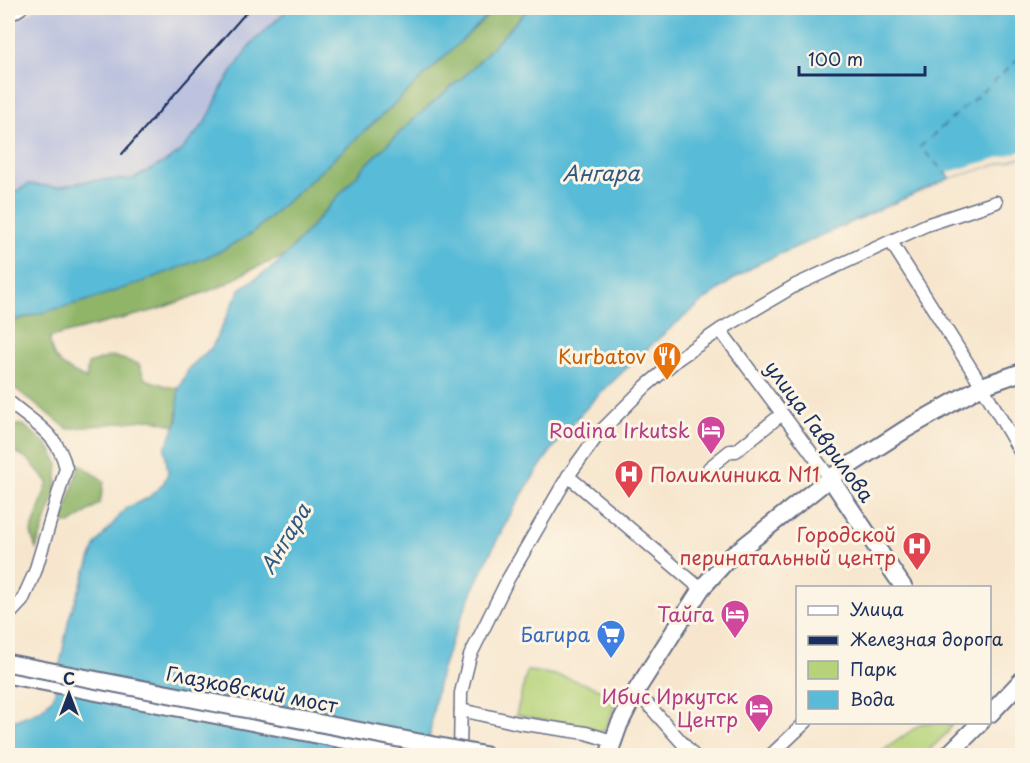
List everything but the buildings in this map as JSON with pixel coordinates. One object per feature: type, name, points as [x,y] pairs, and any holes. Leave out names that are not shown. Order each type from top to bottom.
[{"type":"main road","points":[[610,748],[636,690],[701,589],[729,558],[830,478],[906,429],[982,386],[1023,372]]},
{"type":"main road","name":"улица Гаврилова","points":[[830,478],[903,586]]},
{"type":"main road","name":"Глазковский мост","points":[[8,663],[489,756]]},
{"type":"main road","name":"Глазковский мост","points":[[8,675],[428,756]]},
{"type":"main road","points":[[991,713],[1023,680]]},
{"type":"main road","points":[[962,741],[970,724]]},
{"type":"main road","points":[[947,756],[980,724]]},
{"type":"street","points":[[8,16],[21,8]]},
{"type":"street","points":[[460,756],[461,693],[470,656],[508,579],[568,476],[600,432],[646,386],[679,358],[720,330],[796,285],[926,225],[996,202]]},
{"type":"street","points":[[891,242],[1023,455]]},
{"type":"street","name":"улица Гаврилова","points":[[720,330],[830,478]]},
{"type":"street","points":[[8,401],[52,437],[63,453],[66,468],[35,572],[22,601],[8,616]]},
{"type":"street","points":[[709,468],[730,451],[736,451],[782,414]]},
{"type":"street","points":[[568,476],[701,589]]},
{"type":"street","points":[[636,690],[694,756]]},
{"type":"street","points":[[461,710],[518,723],[586,733],[610,748]]},
{"type":"street","points":[[770,756],[805,724]]},
{"type":"shaded area","points":[[37,8],[289,8],[251,44],[222,87],[204,124],[179,153],[133,179],[93,180],[57,187],[29,184],[8,196],[8,26]]},
{"type":"green space","points":[[496,8],[529,8],[469,72],[417,116],[366,165],[285,256],[250,270],[222,286],[156,310],[50,337],[56,359],[66,368],[86,379],[88,364],[112,356],[139,364],[145,379],[180,388],[176,426],[151,419],[68,429],[8,383],[8,322],[28,317],[251,234]]},
{"type":"green space","points":[[8,425],[23,425],[48,445],[58,464],[56,491],[36,549],[31,533],[48,482],[28,459],[8,448]]},
{"type":"green space","points":[[80,464],[104,481],[100,503],[70,524],[62,522]]},
{"type":"green space","points":[[527,671],[573,680],[618,697],[604,732],[516,715]]},
{"type":"green space","points":[[921,724],[952,724],[948,732],[924,755],[877,755]]},
{"type":"water","points":[[289,8],[496,8],[251,234],[217,253],[142,282],[89,300],[8,322],[8,196],[29,184],[57,187],[93,180],[133,179],[179,153],[204,124],[222,87],[251,44]]},
{"type":"water","name":"Ангара","points":[[529,8],[1022,8],[1022,157],[950,178],[760,263],[695,308],[658,339],[600,394],[572,424],[537,471],[506,522],[480,575],[440,675],[432,715],[428,755],[8,756],[8,723],[41,710],[54,696],[69,618],[96,544],[126,508],[148,498],[163,484],[168,473],[165,448],[178,420],[178,390],[189,368],[212,347],[240,289],[285,256],[366,165],[417,116],[469,72]]},
{"type":"pier","points":[[1022,151],[1022,157],[950,178],[948,172]]},
{"type":"ferry route","points":[[950,178],[920,147],[1022,56]]},
{"type":"tram line","points":[[8,665],[474,756]]},
{"type":"railway","points":[[122,154],[250,8]]},
{"type":"place","name":"Kurbatov","points":[[667,382]]},
{"type":"place","name":"Rodina Irkutsk","points":[[711,456]]},
{"type":"place","name":"Поликлиника N11","points":[[629,500]]},
{"type":"place","name":"Городской перинатальный центр","points":[[917,572]]},
{"type":"place","name":"Тайга","points":[[735,640]]},
{"type":"place","name":"Багира","points":[[611,660]]},
{"type":"place","name":"Ибис Иркутск Центр","points":[[759,734]]}]
